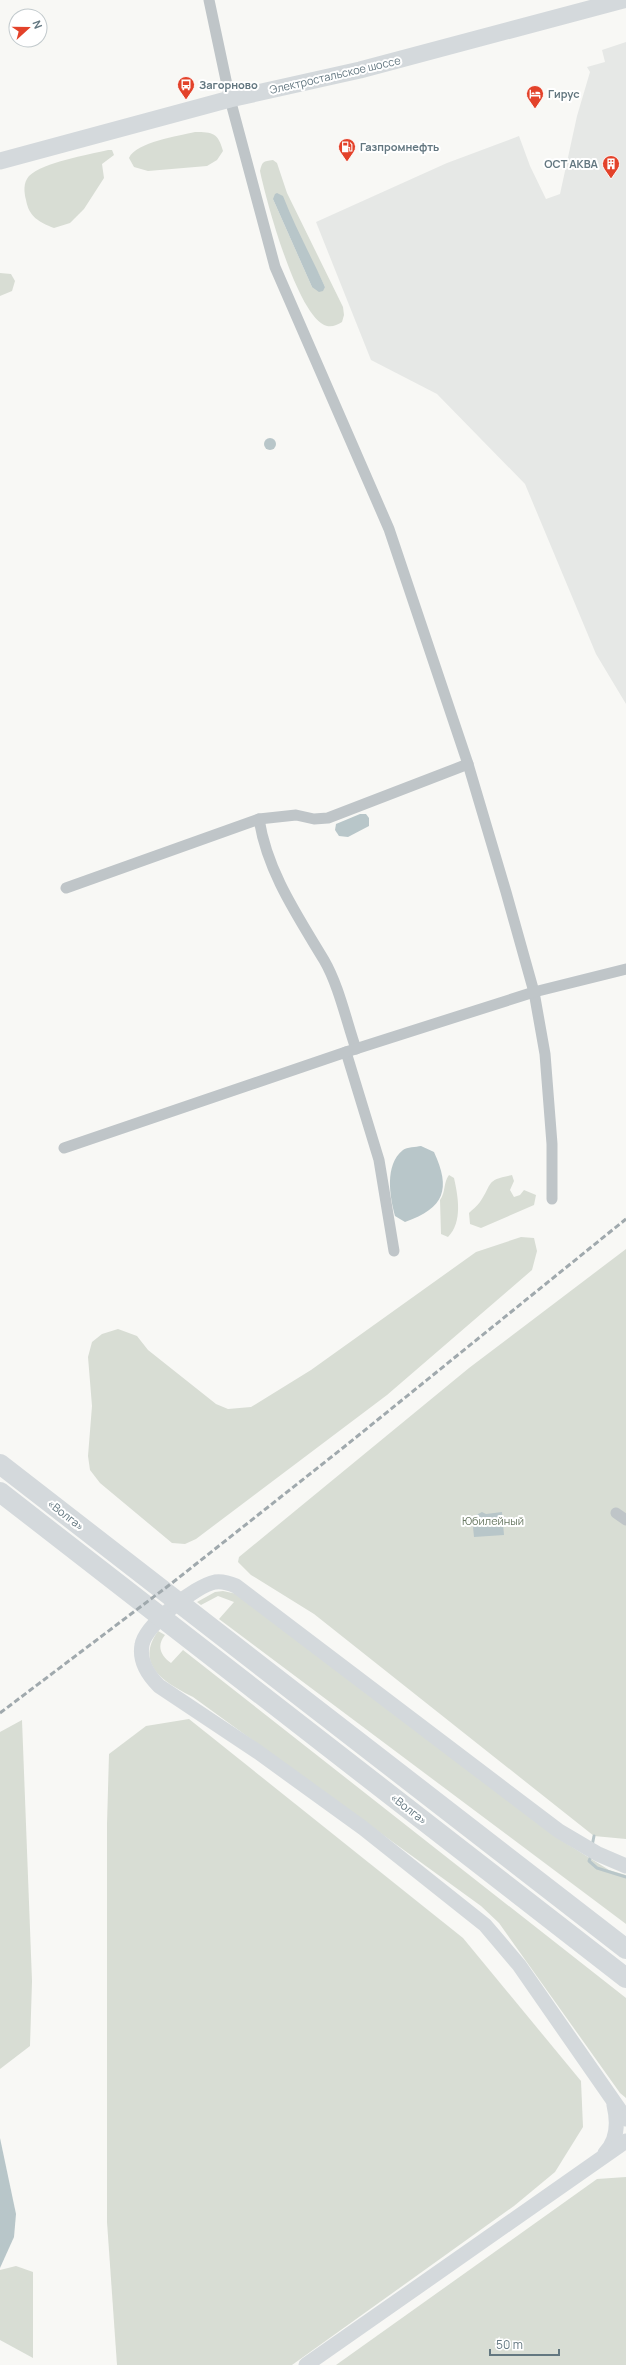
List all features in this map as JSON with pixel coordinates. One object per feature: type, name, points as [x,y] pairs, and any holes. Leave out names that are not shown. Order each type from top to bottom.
[{"type":"highway","name":"«Волга»","points":[[0,1464],[626,1949]]},
{"type":"highway","name":"«Волга»","points":[[0,1492],[626,1978]]},
{"type":"main road","name":"Электростальское шоссе","points":[[0,161],[230,99],[360,70],[623,0]]},
{"type":"main road","points":[[626,1866],[598,1854],[559,1831],[236,1586],[216,1582],[200,1588],[153,1624],[143,1638],[141,1654],[143,1663],[150,1675],[163,1689],[258,1752],[350,1819],[485,1925],[519,1965],[626,2119]]},
{"type":"main road","points":[[610,2096],[626,2108]]},
{"type":"main road","points":[[602,2157],[612,2145],[616,2131],[616,2115],[610,2096]]},
{"type":"main road","points":[[306,2365],[626,2141]]},
{"type":"street","points":[[209,0],[230,99],[275,267],[389,528],[468,764],[534,992],[545,1054],[548,1085],[552,1199]]},
{"type":"street","points":[[66,888],[259,819],[296,815],[314,819],[328,818],[468,764]]},
{"type":"street","points":[[259,819],[263,841],[274,869],[303,928],[324,960],[351,1050],[379,1160],[394,1251]]},
{"type":"street","points":[[64,1148],[351,1050],[534,992],[626,969]]},
{"type":"street","points":[[616,1513],[626,1520]]},
{"type":"shaded area","points":[[626,42],[626,704],[596,654],[525,484],[437,394],[371,360],[316,222],[447,163],[519,136],[530,166],[546,199],[560,194],[577,116],[590,72],[587,67],[605,62],[602,50]]},
{"type":"shaded area","points":[[277,193],[283,196],[325,287],[323,291],[319,292],[312,287],[273,199]]},
{"type":"shaded area","points":[[268,438],[272,438],[276,444],[272,450],[268,450],[264,446],[264,442]]},
{"type":"shaded area","points":[[360,814],[366,814],[369,818],[369,826],[348,837],[339,836],[335,830],[336,824]]},
{"type":"shaded area","points":[[421,1146],[434,1152],[439,1165],[443,1187],[441,1196],[429,1210],[405,1222],[395,1216],[390,1191],[391,1172],[397,1156],[403,1150]]},
{"type":"shaded area","points":[[482,1512],[486,1514],[502,1512],[504,1535],[474,1537],[472,1517]]},
{"type":"shaded area","points":[[0,2138],[16,2214],[14,2237],[0,2268]]},
{"type":"green space","points":[[195,132],[206,132],[214,135],[217,137],[221,145],[223,151],[217,160],[207,166],[148,171],[134,167],[129,158],[133,152],[159,140]]},
{"type":"green space","points":[[112,150],[114,155],[102,164],[104,178],[84,209],[70,223],[54,228],[39,221],[32,215],[27,206],[24,191],[29,176],[36,171],[55,163]]},
{"type":"green space","points":[[273,160],[277,163],[287,193],[343,307],[344,315],[342,322],[337,325],[327,326],[316,319],[305,303],[285,257],[276,231],[260,171],[264,162]],"holes":[[[273,199],[294,225],[325,287],[312,287]]]},
{"type":"green space","points":[[0,273],[11,274],[15,281],[12,291],[0,296]]},
{"type":"green space","points":[[449,1175],[454,1178],[458,1201],[458,1216],[453,1231],[448,1237],[441,1234],[440,1200]]},
{"type":"green space","points":[[512,1175],[514,1181],[510,1190],[514,1197],[520,1195],[524,1190],[536,1195],[534,1205],[481,1228],[470,1224],[469,1213],[480,1202],[491,1183],[497,1179]]},
{"type":"green space","points":[[521,1237],[534,1238],[537,1251],[532,1270],[387,1395],[196,1539],[185,1544],[172,1543],[100,1483],[90,1470],[88,1456],[92,1406],[88,1357],[92,1342],[102,1334],[118,1329],[137,1336],[148,1350],[216,1404],[228,1409],[251,1407],[311,1370],[476,1252]]},
{"type":"green space","name":"Юбилейный","points":[[626,1249],[626,1839],[594,1836],[314,1614],[251,1575],[238,1562],[239,1557],[469,1368]]},
{"type":"green space","points":[[223,1591],[237,1594],[556,1837],[609,1870],[626,1875],[626,1924],[219,1619],[234,1602],[218,1596],[201,1605],[197,1602],[215,1592]]},
{"type":"green space","points":[[158,1631],[165,1635],[162,1639],[160,1647],[162,1654],[171,1663],[183,1650],[626,1998],[626,2098],[620,2093],[499,1923],[481,1906],[193,1697],[172,1686],[163,1679],[156,1672],[151,1663],[149,1654],[151,1643]]},
{"type":"green space","points":[[189,1719],[463,1938],[581,2081],[583,2127],[555,2172],[514,2206],[292,2365],[117,2365],[107,2222],[107,1824],[109,1754],[146,1726]]},
{"type":"green space","points":[[22,1720],[32,1981],[30,2046],[0,2069],[0,1732]]},
{"type":"green space","points":[[626,2177],[626,2365],[336,2365],[597,2179]]},
{"type":"green space","points":[[16,2266],[33,2272],[33,2358],[0,2340],[0,2270]]},
{"type":"waterway","points":[[592,1846],[594,1836]]},
{"type":"waterway","points":[[591,1856],[589,1861],[597,1868],[626,1877]]},
{"type":"railway","points":[[0,1713],[172,1583],[344,1447],[626,1219]]},
{"type":"place","name":"Загорново","points":[[186,100]]},
{"type":"place","name":"Гирус","points":[[535,109]]},
{"type":"place","name":"Газпромнефть","points":[[347,162]]},
{"type":"place","name":"ОСТ АКВА","points":[[611,179]]}]
